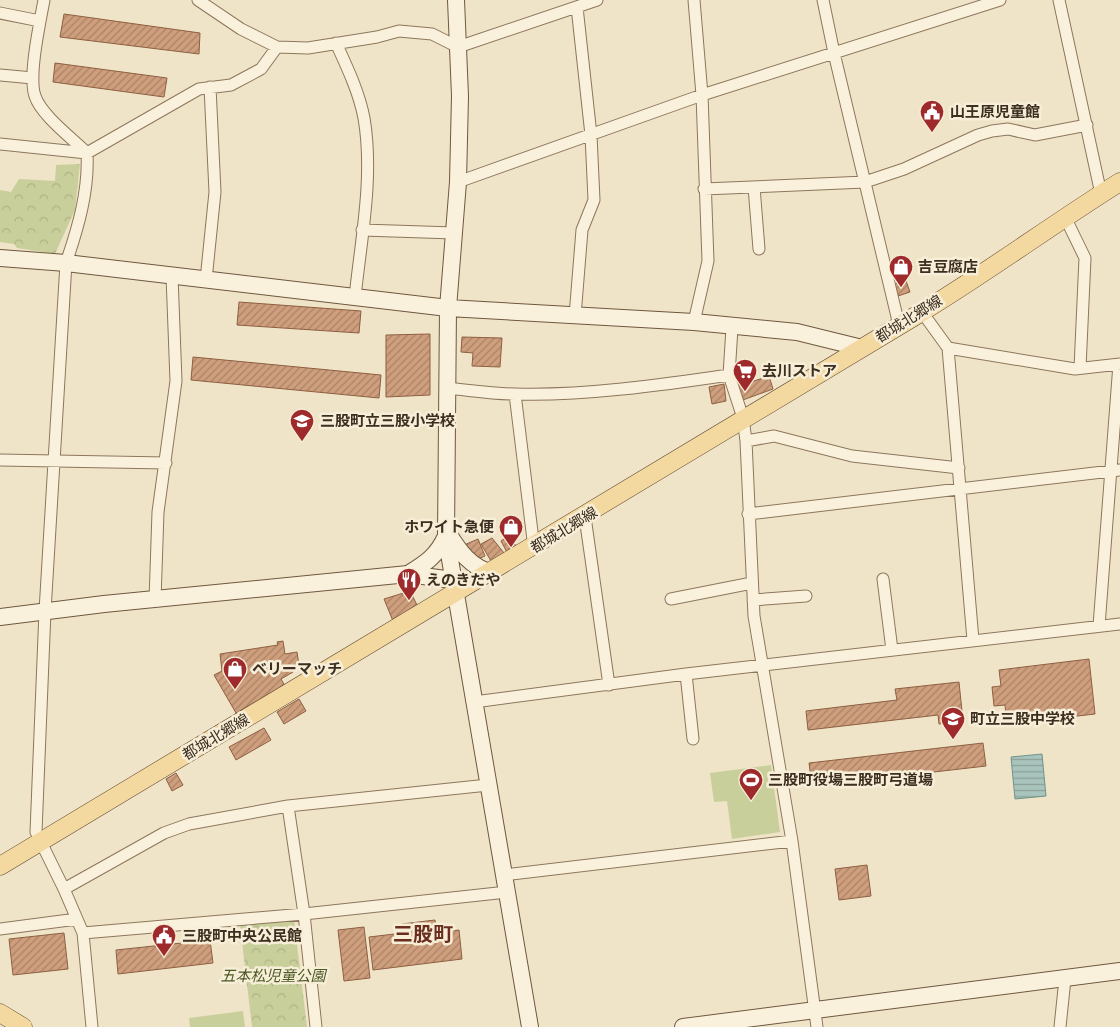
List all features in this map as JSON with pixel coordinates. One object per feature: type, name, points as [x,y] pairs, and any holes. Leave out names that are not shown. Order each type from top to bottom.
[{"type":"main road","name":"都城北郷線","points":[[0,866],[454,588],[493,572],[534,548],[743,418],[922,312],[1120,182]]},
{"type":"main road","points":[[0,1013],[23,1027]]},
{"type":"street","points":[[44,0],[33,78],[35,97],[42,108],[87,153],[86,182],[80,221],[66,263],[45,611],[36,832],[64,888],[82,933],[92,1027]]},
{"type":"street","points":[[198,0],[241,29],[277,47],[308,48],[377,37],[399,30],[432,34],[458,47],[597,0]]},
{"type":"street","points":[[456,0],[460,96],[458,182],[448,308],[446,532],[530,1027]]},
{"type":"street","points":[[694,0],[702,95],[708,261],[694,322]]},
{"type":"street","points":[[823,0],[899,325]]},
{"type":"street","points":[[458,182],[702,95],[1000,0]]},
{"type":"street","points":[[1059,0],[1088,125],[1101,194]]},
{"type":"street","points":[[575,316],[582,230],[594,200],[591,135],[577,7]]},
{"type":"street","points":[[0,13],[40,21]]},
{"type":"street","points":[[336,43],[356,88],[364,118],[368,156],[355,297]]},
{"type":"street","points":[[0,144],[87,153],[199,89],[232,85],[261,69],[277,47]]},
{"type":"street","points":[[0,75],[33,78]]},
{"type":"street","points":[[206,280],[215,192],[210,87]]},
{"type":"street","points":[[704,189],[866,182],[904,169],[978,135],[992,131],[1008,129],[1035,135],[1088,125]]},
{"type":"street","points":[[754,187],[758,249]]},
{"type":"street","points":[[1065,218],[1085,258],[1080,368]]},
{"type":"street","points":[[362,230],[454,234]]},
{"type":"street","points":[[0,258],[66,263],[448,308],[694,322],[732,328],[797,332],[862,348]]},
{"type":"street","points":[[155,600],[158,512],[176,381],[172,276]]},
{"type":"street","points":[[922,312],[948,348],[973,640]]},
{"type":"street","points":[[732,328],[729,375],[743,418],[746,442],[753,600],[792,841],[817,1027]]},
{"type":"street","points":[[948,348],[1080,368],[1120,364],[1115,471],[1099,626]]},
{"type":"street","points":[[446,388],[515,394],[628,387],[729,375]]},
{"type":"street","points":[[515,394],[534,548]]},
{"type":"street","points":[[746,442],[774,436],[852,456],[958,468]]},
{"type":"street","points":[[0,460],[166,463]]},
{"type":"street","points":[[748,514],[1115,471]]},
{"type":"street","points":[[585,517],[609,685]]},
{"type":"street","points":[[446,532],[469,562],[484,571],[493,572]]},
{"type":"street","points":[[408,574],[428,562],[439,551],[446,532]]},
{"type":"street","points":[[0,617],[408,574],[454,588]]},
{"type":"street","points":[[883,579],[892,650]]},
{"type":"street","points":[[671,599],[752,583]]},
{"type":"street","points":[[753,600],[806,596]]},
{"type":"street","points":[[474,702],[686,674],[1120,624]]},
{"type":"street","points":[[686,674],[693,739]]},
{"type":"street","points":[[64,888],[174,828],[188,824],[288,806],[488,785]]},
{"type":"street","points":[[288,806],[304,914],[316,1027]]},
{"type":"street","points":[[504,875],[792,841]]},
{"type":"street","points":[[82,933],[304,914],[507,892]]},
{"type":"street","points":[[0,929],[77,919]]},
{"type":"street","points":[[683,1027],[1120,971]]},
{"type":"street","points":[[1060,1027],[1065,979]]},
{"type":"green space","points":[[80,164],[75,210],[55,254],[17,248],[14,244],[0,242],[0,190],[11,192],[19,179],[55,181],[56,165]]},
{"type":"green space","name":"三股町役場三股町弓道場","points":[[771,765],[780,832],[732,839],[727,801],[714,802],[710,773]]},
{"type":"green space","name":"五本松児童公園","points":[[294,919],[307,1027],[252,1027],[240,925]]},
{"type":"green space","points":[[243,1011],[245,1027],[190,1027],[189,1018]]},
{"type":"water","points":[[1042,754],[1046,796],[1015,799],[1011,757]]},
{"type":"building","points":[[64,14],[200,33],[199,54],[60,37]]},
{"type":"building","points":[[55,63],[167,78],[164,97],[53,82]]},
{"type":"building","points":[[905,278],[910,292],[898,296],[894,285]]},
{"type":"building","points":[[239,302],[361,311],[359,333],[237,325]]},
{"type":"building","points":[[430,334],[430,395],[386,397],[386,335]]},
{"type":"building","points":[[462,337],[502,338],[500,367],[472,366],[473,353],[461,352]]},
{"type":"building","points":[[193,357],[381,375],[379,398],[191,380]]},
{"type":"building","points":[[769,376],[773,389],[740,401],[736,387]]},
{"type":"building","points":[[724,384],[726,401],[712,404],[709,387]]},
{"type":"building","points":[[510,535],[519,552],[510,558],[501,541]]},
{"type":"building","points":[[492,538],[504,553],[491,561],[481,544]]},
{"type":"building","points":[[478,539],[485,556],[473,561],[462,546]]},
{"type":"building","points":[[410,591],[418,607],[393,621],[384,599]]},
{"type":"building","points":[[283,641],[285,654],[297,652],[299,665],[291,669],[293,672],[281,679],[285,686],[236,713],[214,675],[222,671],[220,654],[278,645],[277,642]]},
{"type":"building","points":[[1089,659],[1095,714],[1007,724],[1005,705],[994,706],[992,687],[1001,686],[999,670]]},
{"type":"building","points":[[959,682],[963,721],[939,724],[938,715],[808,730],[806,711],[897,700],[895,689]]},
{"type":"building","points":[[299,699],[306,711],[284,724],[277,712]]},
{"type":"building","points":[[264,728],[271,740],[236,760],[229,747]]},
{"type":"building","points":[[983,743],[986,766],[812,786],[809,763]]},
{"type":"building","points":[[176,773],[183,785],[172,791],[166,779]]},
{"type":"building","points":[[867,865],[871,896],[839,900],[835,869]]},
{"type":"building","points":[[435,920],[436,933],[459,930],[462,959],[373,970],[369,937],[403,933],[402,924]]},
{"type":"building","points":[[364,927],[370,978],[344,981],[338,930]]},
{"type":"building","points":[[64,933],[68,969],[13,975],[9,939]]},
{"type":"building","name":"三股町中央公民館","points":[[210,940],[213,963],[118,974],[116,950]]},
{"type":"place","name":"山王原児童館","points":[[932,133]]},
{"type":"place","name":"吉豆腐店","points":[[901,288]]},
{"type":"place","name":"去川ストア","points":[[745,392]]},
{"type":"place","name":"三股町立三股小学校","points":[[302,442]]},
{"type":"place","name":"ホワイト急便","points":[[511,548]]},
{"type":"place","name":"えのきだや","points":[[409,601]]},
{"type":"place","name":"ベリーマッチ","points":[[235,690]]},
{"type":"place","name":"町立三股中学校","points":[[953,740]]},
{"type":"place","name":"三股町役場三股町弓道場","points":[[751,801]]},
{"type":"place","name":"三股町中央公民館","points":[[164,957]]},
{"type":"district","name":"三股町","points":[[423,934]]}]
